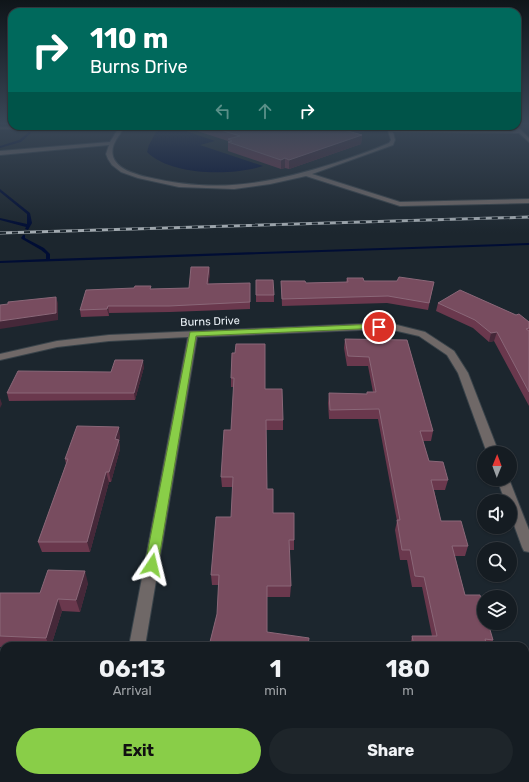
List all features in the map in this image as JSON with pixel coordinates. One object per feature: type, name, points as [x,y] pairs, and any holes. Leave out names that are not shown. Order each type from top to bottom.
[{"type":"street","points":[[112,160],[115,165],[123,170],[146,179],[203,187],[246,186],[278,181],[306,174],[344,160]]},
{"type":"street","points":[[306,174],[400,204],[529,201]]},
{"type":"street","name":"Burns Drive","points":[[0,357],[32,349],[83,340],[193,334],[393,327],[422,334],[451,354],[462,373],[490,446]]},
{"type":"street","points":[[138,642],[193,334]]},
{"type":"street","points":[[506,486],[528,545]]},
{"type":"water","points":[[159,160],[246,160],[263,166],[235,171],[202,172],[171,166]]},
{"type":"building","points":[[191,267],[209,267],[207,284],[250,283],[250,302],[169,306],[108,306],[107,309],[80,310],[86,290],[134,288],[135,286],[151,286],[150,289],[189,288]]},
{"type":"building","points":[[399,277],[434,282],[429,303],[388,296],[282,299],[281,281],[305,281],[306,283],[348,282],[347,278],[363,278],[364,281],[397,281]]},
{"type":"building","points":[[256,280],[273,280],[274,295],[256,295]]},
{"type":"building","points":[[460,290],[516,315],[519,314],[529,322],[529,328],[526,329],[529,331],[529,392],[497,332],[491,333],[475,320],[438,303]]},
{"type":"building","points":[[56,297],[56,313],[0,321],[0,305],[8,304],[8,302]]},
{"type":"building","points":[[345,339],[407,340],[433,431],[420,431],[429,461],[443,462],[448,480],[431,480],[441,521],[461,521],[468,546],[452,546],[465,595],[477,595],[477,630],[490,630],[493,640],[485,639],[486,642],[413,642],[412,636],[437,636],[424,577],[415,576],[410,550],[402,550],[397,520],[400,520],[379,409],[330,410],[329,393],[367,394],[367,392],[376,392],[369,357],[348,356]]},
{"type":"building","points":[[236,344],[265,344],[265,389],[282,389],[283,420],[266,420],[267,489],[273,489],[273,513],[294,513],[294,540],[289,540],[291,586],[267,586],[267,632],[309,638],[308,642],[210,642],[217,614],[219,575],[211,575],[216,517],[231,517],[233,477],[221,477],[224,430],[231,430],[234,378],[231,378],[232,353],[235,353]]},
{"type":"building","points":[[115,360],[143,360],[134,393],[7,393],[18,371],[111,372]]},
{"type":"building","points":[[77,426],[119,427],[115,439],[119,440],[109,472],[106,472],[87,542],[38,542],[68,459],[65,459]]},
{"type":"building","points":[[48,570],[85,571],[76,600],[58,599],[46,638],[0,636],[0,593],[40,593]]},
{"type":"waterway","points":[[0,190],[29,214],[30,223],[29,226]]},
{"type":"waterway","points":[[0,219],[29,226]]},
{"type":"waterway","points":[[24,236],[23,238],[43,249],[48,254],[48,260]]},
{"type":"waterway","points":[[0,262],[529,244]]},
{"type":"railway","points":[[0,233],[529,217]]},
{"type":"route","points":[[152,565],[193,334],[379,327]]}]
